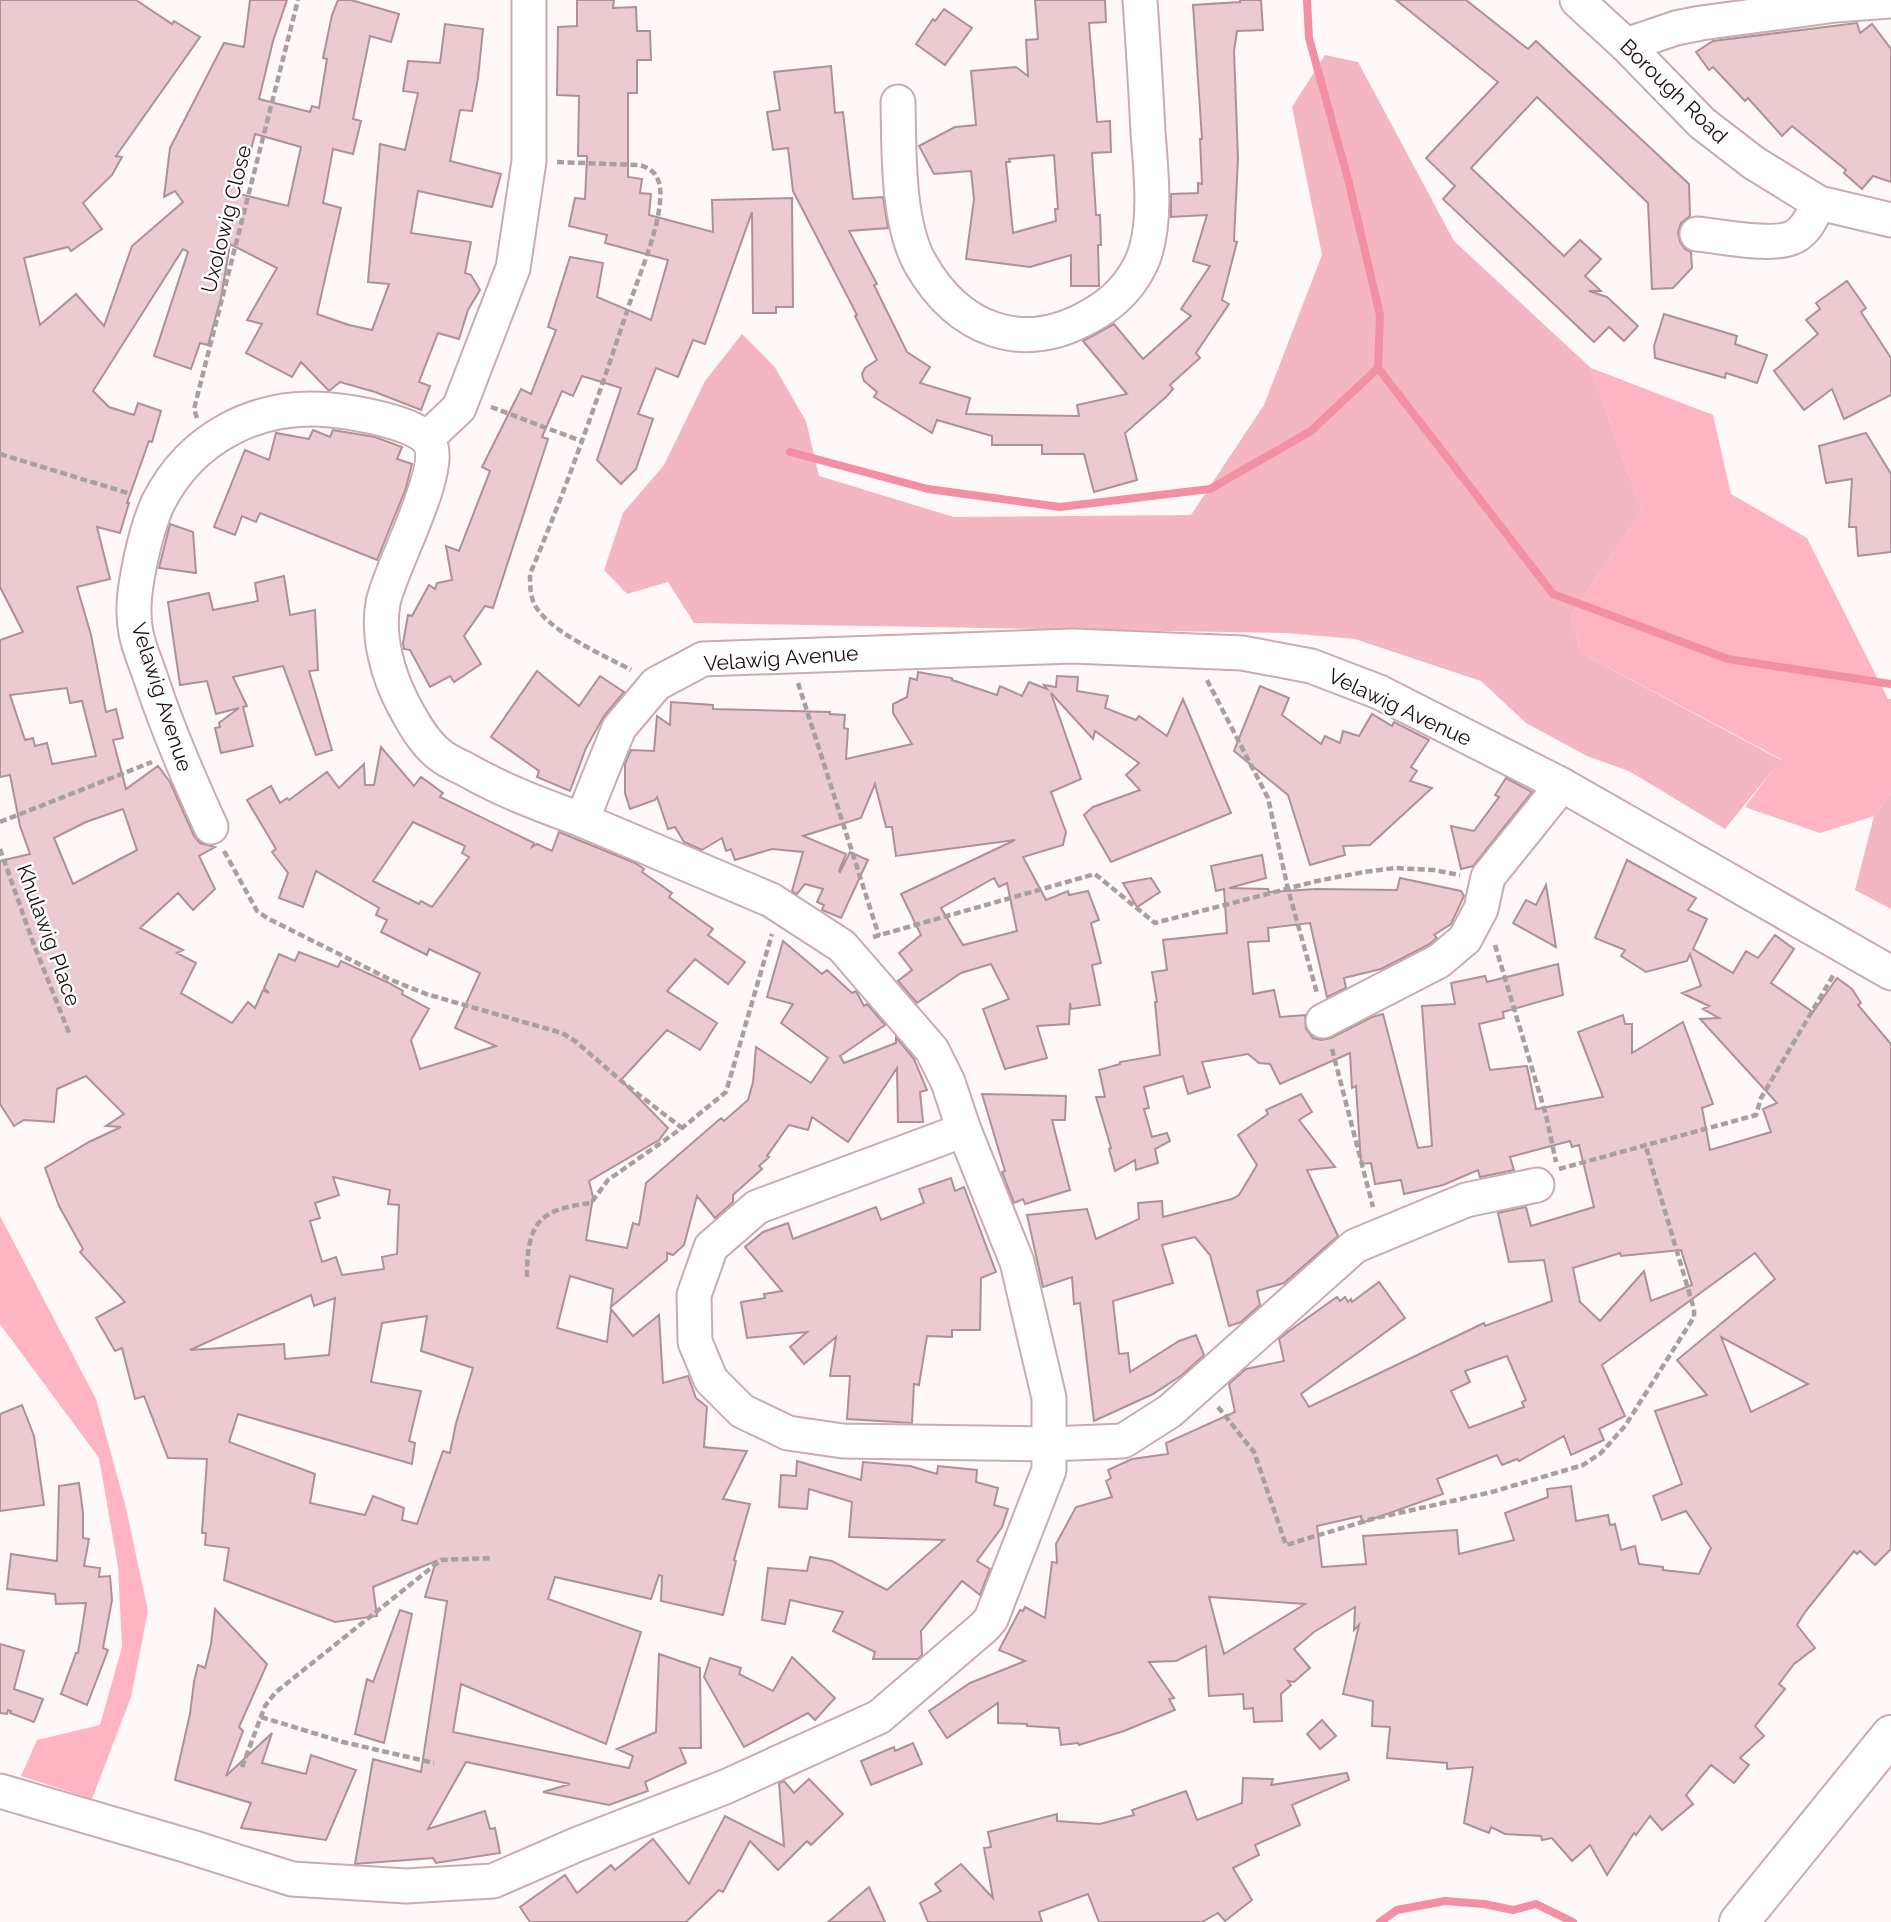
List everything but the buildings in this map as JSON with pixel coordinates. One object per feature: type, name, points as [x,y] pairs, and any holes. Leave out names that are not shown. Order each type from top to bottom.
[{"type":"main road","points":[[1739,1922],[1891,1735]]},
{"type":"street","points":[[0,1791],[292,1879],[406,1886],[493,1881],[578,1844],[726,1787],[879,1717],[991,1619],[1049,1470],[1049,1398],[1017,1262],[964,1130],[948,1082],[932,1049],[842,946],[771,900],[582,820],[500,789],[439,754],[411,721],[392,683],[382,635],[383,604],[393,570],[430,481],[432,447],[427,438],[459,408],[513,268],[528,161],[529,0]]},
{"type":"street","points":[[898,102],[900,163],[907,230],[919,261],[936,287],[957,309],[985,327],[1020,336],[1047,333],[1074,325],[1110,305],[1131,282],[1143,258],[1149,235],[1152,185],[1140,0]]},
{"type":"street","name":"Borough Road","points":[[1577,0],[1702,123],[1754,163],[1819,203],[1891,220]]},
{"type":"street","points":[[1626,46],[1676,28],[1701,23],[1836,5],[1891,1]]},
{"type":"street","points":[[1697,234],[1779,242],[1796,236],[1808,224],[1819,203]]},
{"type":"street","name":"Velawig Avenue","points":[[211,827],[177,753],[136,634],[136,579],[146,535],[158,503],[177,473],[204,446],[234,424],[271,412],[306,408],[356,412],[417,430],[427,438]]},
{"type":"street","name":"Velawig Avenue","points":[[582,820],[619,728],[656,684],[703,659],[1073,646],[1242,653],[1311,666],[1379,692],[1562,785],[1891,973]]},
{"type":"street","points":[[1323,1021],[1439,961],[1465,939],[1485,893],[1562,785]]},
{"type":"street","points":[[964,1130],[757,1207],[711,1247],[694,1295],[695,1342],[711,1380],[742,1411],[788,1433],[843,1441],[1049,1444],[1123,1441],[1170,1411],[1355,1246],[1466,1200],[1547,1177]]},
{"type":"path","name":"Uxolowig Close","points":[[204,446],[194,409],[298,0]]},
{"type":"path","points":[[528,161],[640,165],[651,168],[657,174],[660,184],[660,202],[649,246],[582,441],[530,574],[534,602],[551,624],[656,684]]},
{"type":"path","points":[[463,397],[582,441]]},
{"type":"path","points":[[0,454],[158,503]]},
{"type":"path","points":[[1194,651],[1269,798],[1288,889],[1382,1235]]},
{"type":"path","points":[[789,656],[879,936]]},
{"type":"path","points":[[0,822],[177,753]]},
{"type":"path","points":[[211,827],[257,911],[267,919],[388,979],[426,994],[562,1032],[682,1128]]},
{"type":"path","name":"Khulawig Place","points":[[0,849],[69,1033]]},
{"type":"path","points":[[842,946],[1095,874],[1155,923],[1364,872],[1395,868],[1433,870],[1473,877],[1485,893],[1487,916],[1546,1115],[1547,1177],[1756,1115],[1761,1098],[1849,949]]},
{"type":"path","points":[[527,1277],[528,1240],[548,1213],[564,1206],[591,1203],[608,1180],[682,1128],[726,1092],[780,906]]},
{"type":"path","points":[[1200,1384],[1254,1452],[1286,1545],[1372,1519],[1492,1492],[1583,1465],[1601,1453],[1625,1426],[1694,1317],[1646,1147]]},
{"type":"path","points":[[242,1768],[265,1706],[276,1692],[440,1560],[493,1558]]},
{"type":"path","points":[[261,1717],[343,1742],[434,1763]]},
{"type":"shaded area","points":[[1325,55],[1358,62],[1454,241],[1591,368],[1642,511],[1571,616],[1581,653],[1781,760],[1725,829],[1629,771],[1587,756],[1526,723],[1481,681],[1355,639],[1286,633],[694,623],[668,582],[627,594],[604,570],[623,513],[664,465],[705,381],[742,334],[774,366],[806,421],[819,476],[954,517],[1191,515],[1264,405],[1322,255],[1292,107]]},
{"type":"shaded area","points":[[1591,368],[1713,415],[1731,494],[1807,538],[1888,699],[1891,699],[1891,794],[1874,816],[1820,833],[1745,807],[1781,759],[1581,653],[1571,616],[1642,511]]},
{"type":"shaded area","points":[[1891,794],[1891,909],[1855,890],[1874,816]]},
{"type":"shaded area","points":[[0,1216],[96,1399],[126,1508],[148,1611],[131,1697],[92,1799],[21,1776],[37,1740],[100,1725],[122,1647],[118,1567],[99,1458],[0,1324]]},
{"type":"waterway","points":[[1307,0],[1309,38],[1348,179],[1380,315],[1378,368]]},
{"type":"waterway","points":[[790,452],[928,489],[1060,507],[1210,489],[1311,431],[1378,368],[1553,594],[1728,659],[1891,684]]},
{"type":"waterway","points":[[1380,1922],[1397,1910],[1445,1901],[1484,1904],[1513,1910],[1536,1904],[1573,1922]]}]
